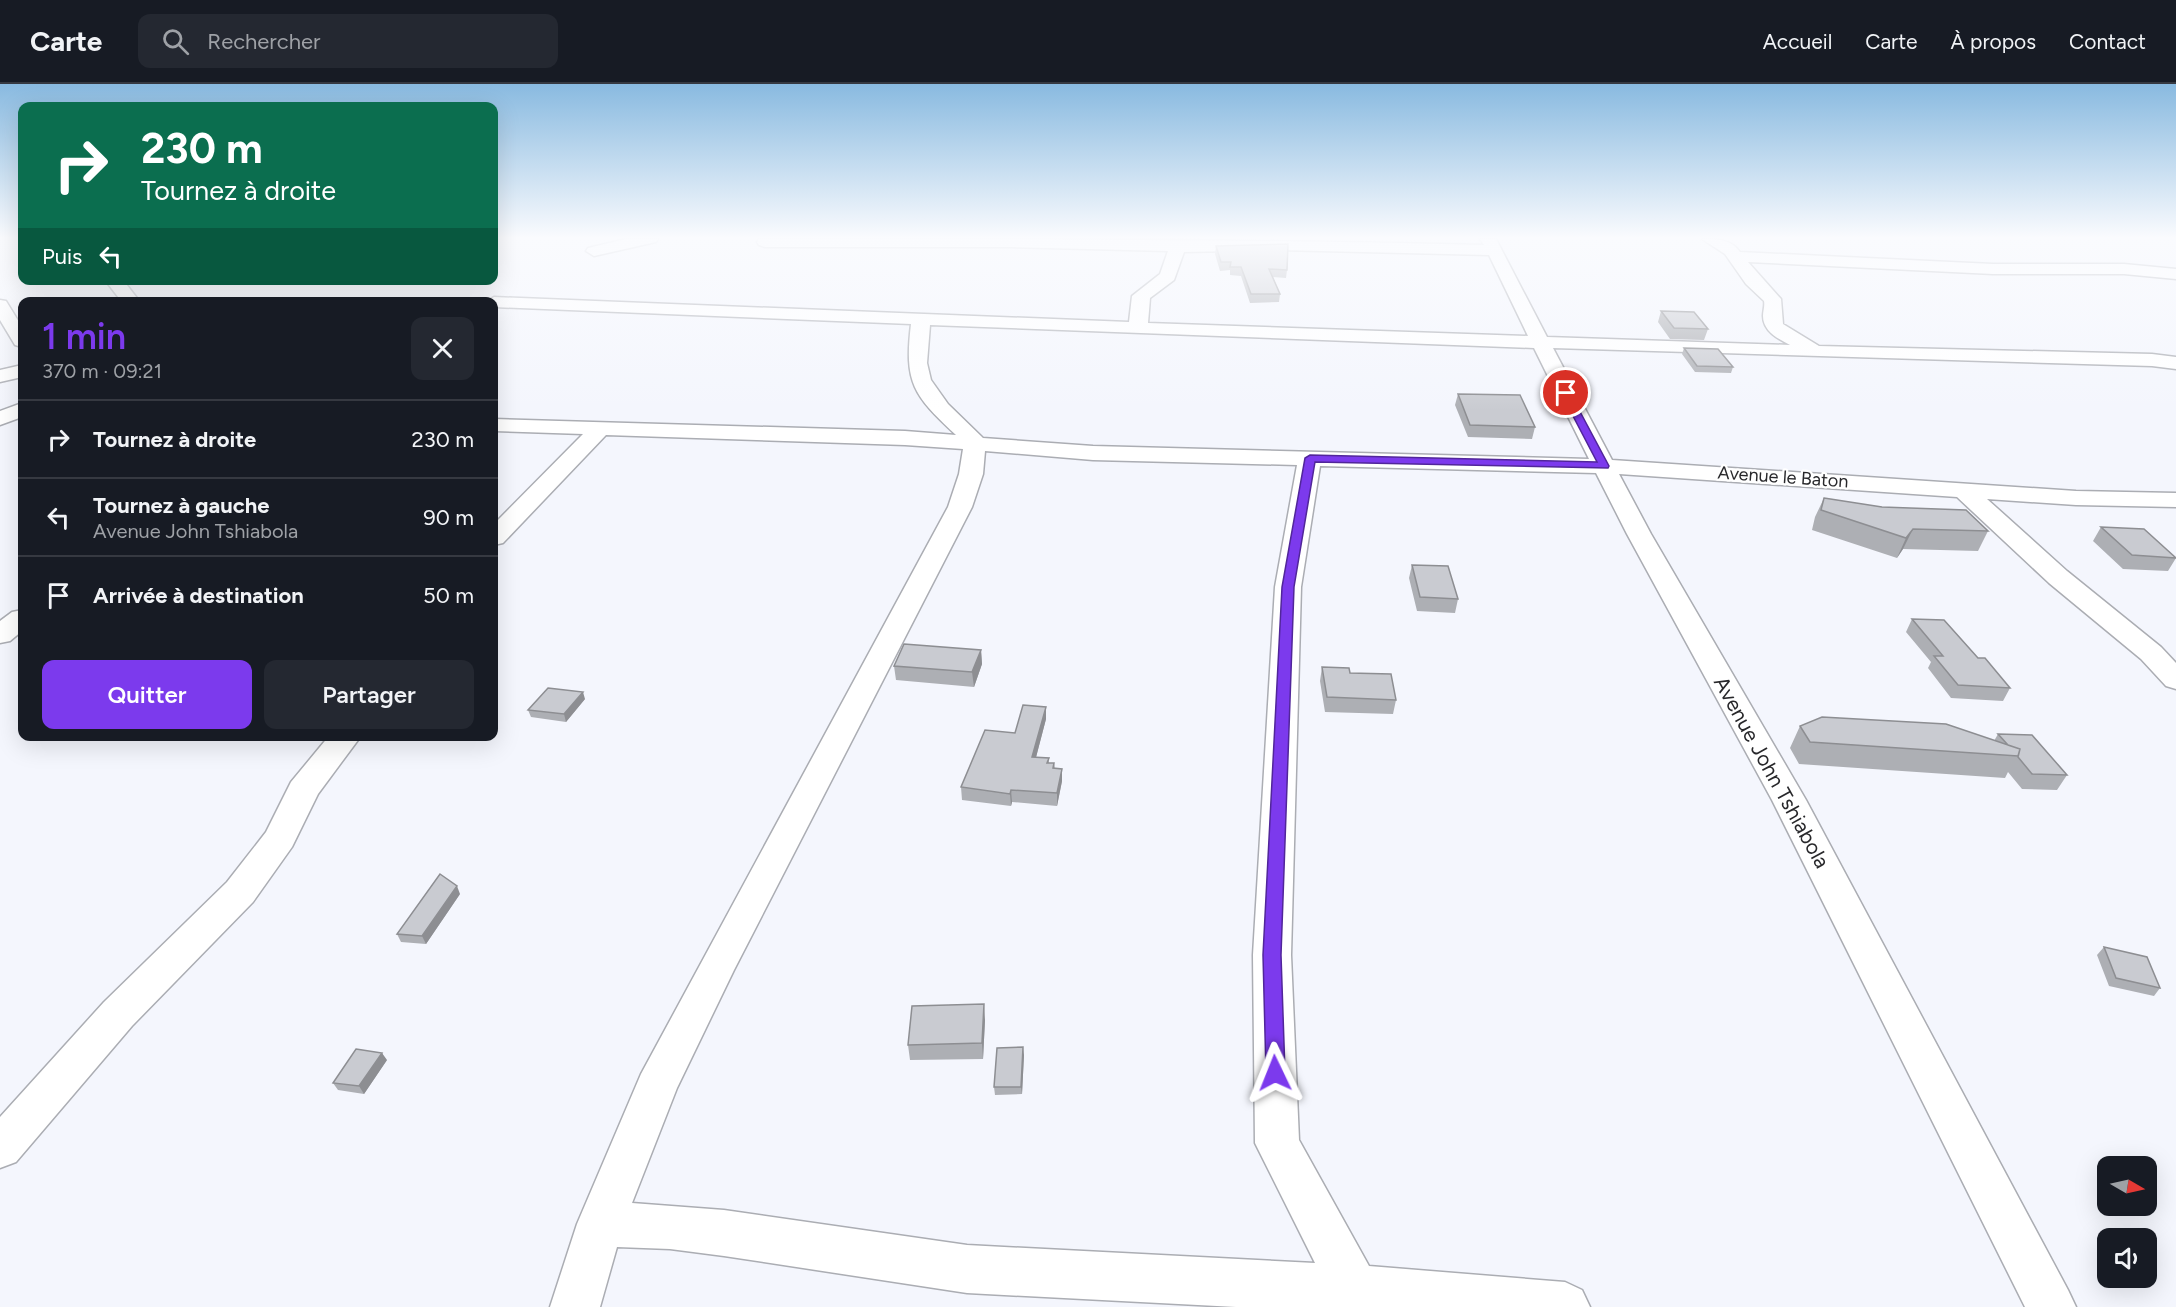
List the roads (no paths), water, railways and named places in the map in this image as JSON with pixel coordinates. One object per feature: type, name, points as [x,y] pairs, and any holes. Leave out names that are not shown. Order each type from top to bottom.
[{"type":"street","points":[[1138,327],[1141,296]]},
{"type":"street","name":"Avenue John Tshiabola","points":[[1517,296],[1640,534],[1790,800],[2051,1307]]},
{"type":"street","points":[[1769,296],[1774,304],[1771,311],[1772,324],[1778,332],[1821,352]]},
{"type":"street","points":[[498,302],[730,313],[1539,340],[1821,352],[2106,358],[2176,363]]},
{"type":"street","points":[[0,305],[18,334]]},
{"type":"street","points":[[575,1307],[600,1224],[656,1087],[721,959],[960,507],[971,474],[975,442],[932,398],[923,384],[918,368],[921,318]]},
{"type":"street","points":[[0,376],[18,372]]},
{"type":"street","points":[[0,419],[18,411]]},
{"type":"street","name":"Avenue le Baton","points":[[498,425],[975,442],[1093,453],[1604,466],[2076,498],[2176,500]]},
{"type":"street","points":[[498,534],[601,428]]},
{"type":"street","points":[[1310,458],[1287,598],[1272,955],[1277,1143],[1356,1298]]},
{"type":"street","points":[[1963,490],[2058,577],[2151,653],[2176,680]]},
{"type":"street","points":[[0,635],[18,621]]},
{"type":"street","points":[[0,1148],[118,1014],[240,892],[280,838],[303,790],[342,741]]},
{"type":"street","points":[[600,1224],[670,1227],[724,1233],[967,1269],[1356,1298],[1565,1307]]}]
